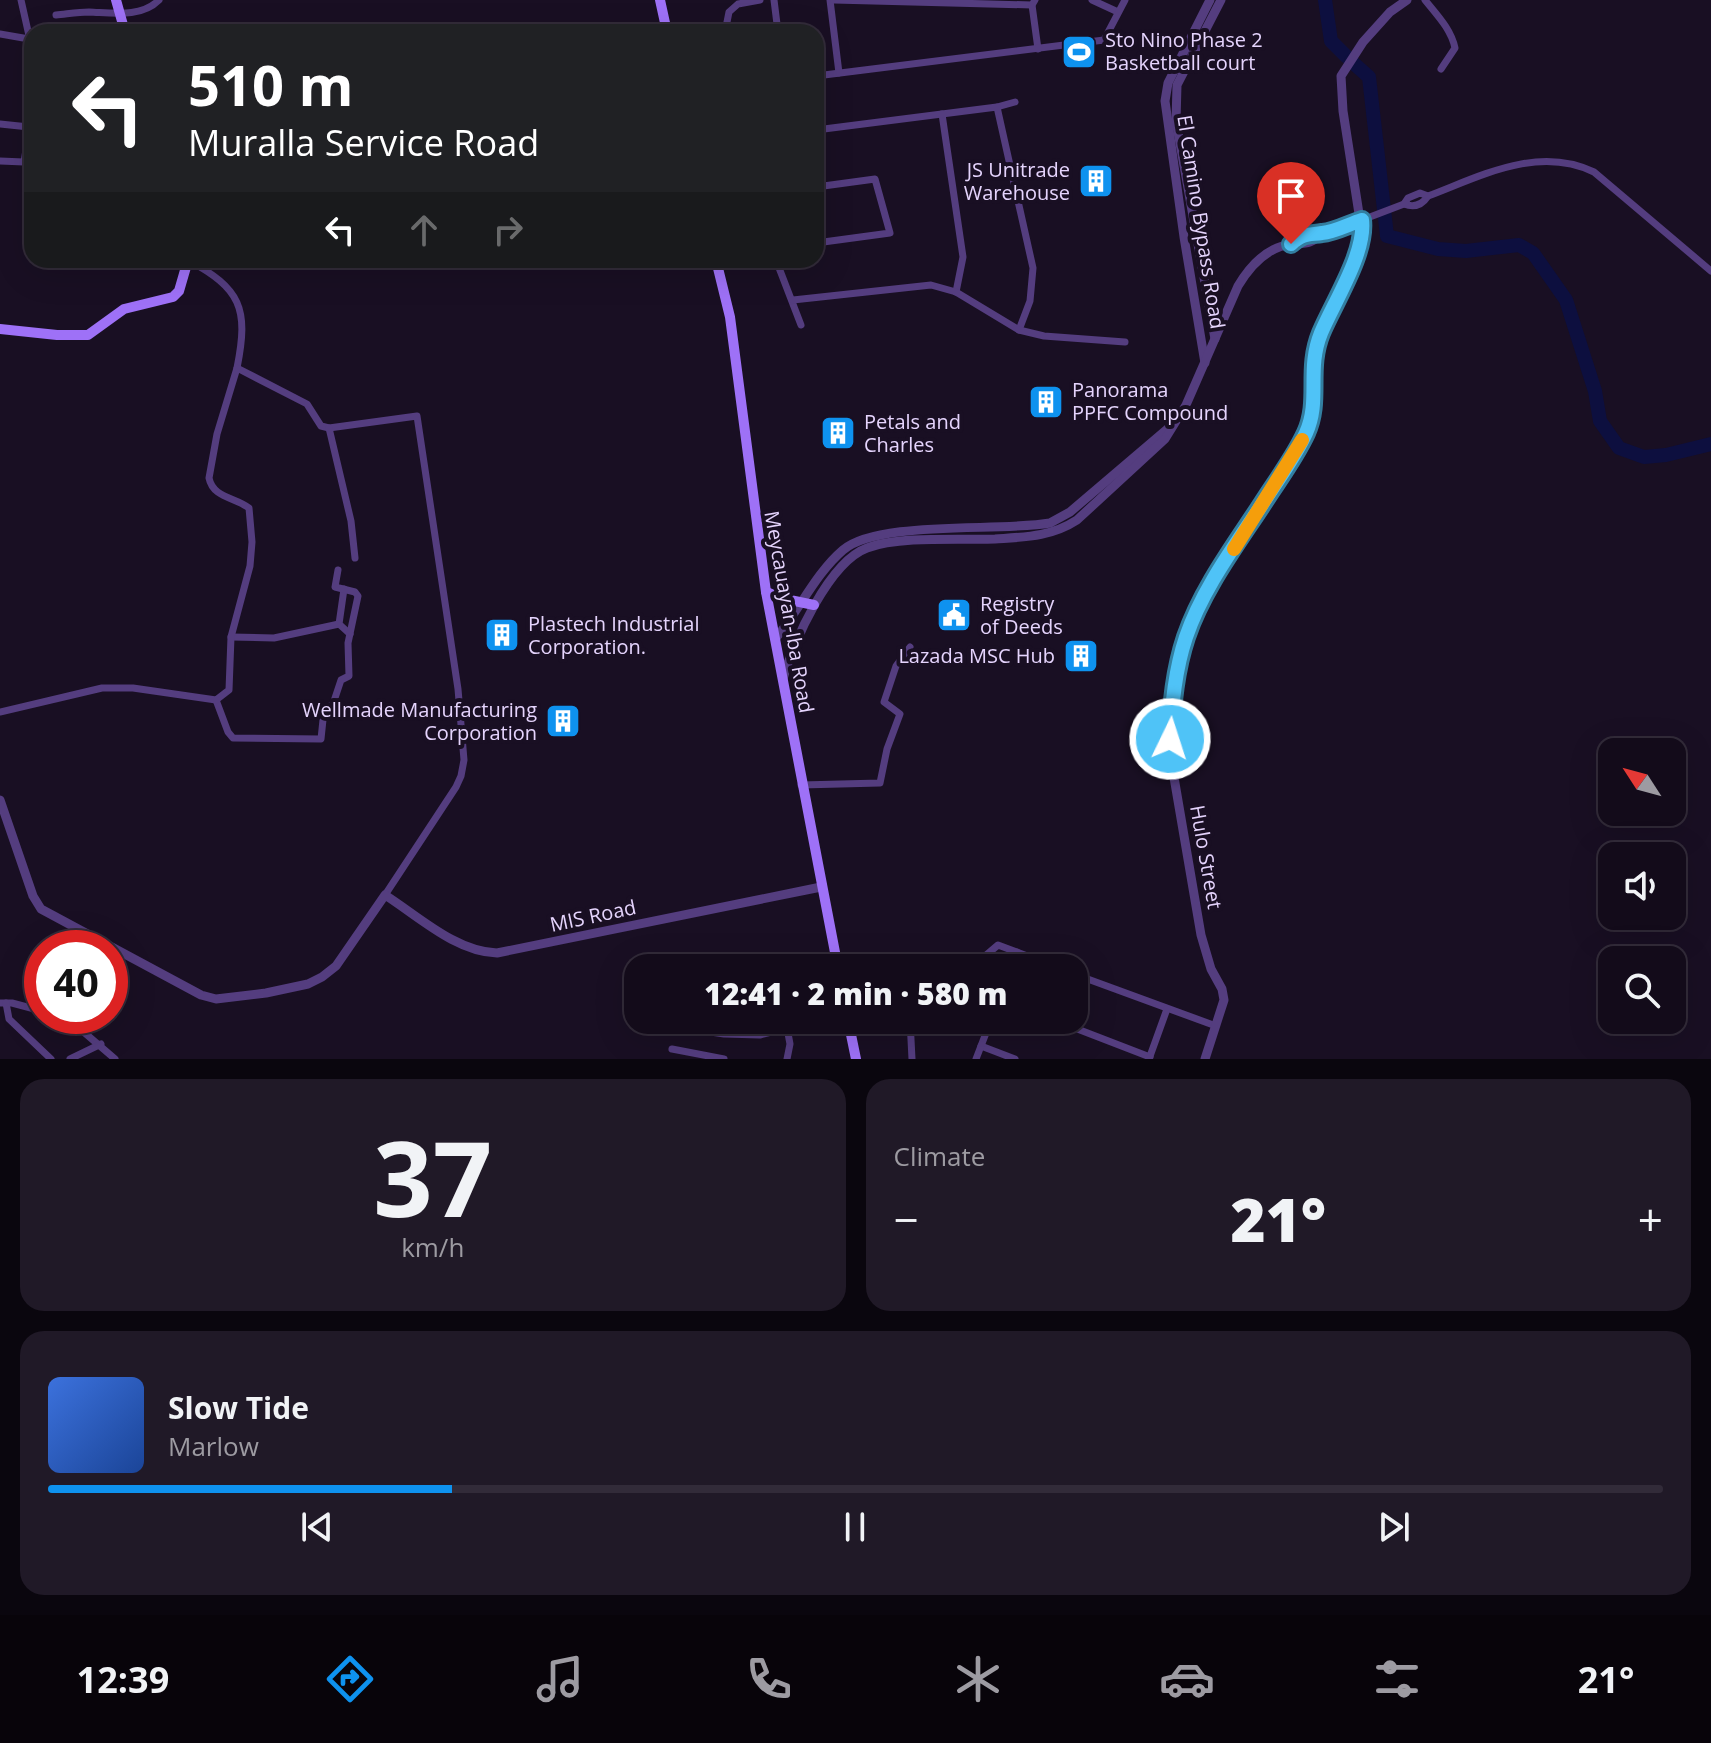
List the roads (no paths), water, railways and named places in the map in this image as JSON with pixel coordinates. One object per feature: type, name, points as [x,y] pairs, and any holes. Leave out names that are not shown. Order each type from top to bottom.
[{"type":"main road","points":[[116,0],[123,24]]},
{"type":"main road","points":[[660,0],[665,24]]},
{"type":"main road","points":[[0,329],[57,335],[93,333],[124,309],[170,299],[179,291],[186,268]]},
{"type":"main road","name":"Meycauayan-Iba Road","points":[[718,268],[730,317],[766,592],[835,954]]},
{"type":"main road","points":[[766,592],[809,603]]},
{"type":"main road","points":[[851,1034],[856,1059]]},
{"type":"street","points":[[21,0],[26,24]]},
{"type":"street","points":[[56,15],[87,12],[121,15],[153,6],[159,0]]},
{"type":"street","points":[[727,24],[729,12],[738,4],[760,0]]},
{"type":"street","points":[[774,0],[777,24]]},
{"type":"street","points":[[839,73],[832,0],[1033,3],[1038,49]]},
{"type":"street","points":[[1092,0],[1118,12]]},
{"type":"street","points":[[824,75],[1104,40],[1125,0]]},
{"type":"street","name":"El Camino Bypass Road","points":[[1205,363],[1170,101],[1173,72],[1210,0]]},
{"type":"street","name":"El Camino Bypass Road","points":[[1170,101],[1221,0]]},
{"type":"street","points":[[1362,220],[1343,111],[1341,76],[1363,42],[1390,12],[1407,0]]},
{"type":"street","points":[[1425,0],[1449,30],[1454,42],[1455,48],[1441,69]]},
{"type":"street","points":[[0,34],[24,38]]},
{"type":"street","points":[[824,129],[997,107],[1015,102]]},
{"type":"street","points":[[997,107],[1033,268],[1030,301],[1019,330]]},
{"type":"street","points":[[942,114],[963,257],[956,292]]},
{"type":"street","points":[[0,124],[24,126]]},
{"type":"street","points":[[775,639],[848,560],[866,549],[900,542],[1040,536],[1067,526],[1122,481],[1165,439],[1186,405],[1238,286],[1254,263],[1310,232],[1322,234],[1404,204],[1408,198],[1420,193],[1428,196],[1514,165],[1545,160],[1572,162],[1602,178],[1711,271]]},
{"type":"street","points":[[0,161],[24,162]]},
{"type":"street","name":"El Camino Bypass Road","points":[[1180,176],[1215,339]]},
{"type":"street","points":[[824,186],[875,179],[890,233],[824,242]]},
{"type":"street","name":"Hulo Street","points":[[1205,1059],[1223,1007],[1223,994],[1211,969],[1201,935],[1170,754],[1177,671],[1186,635],[1201,604],[1310,424],[1313,359],[1357,252],[1362,220]]},
{"type":"street","points":[[0,712],[102,688],[133,688],[216,700],[229,690],[231,637],[250,566],[252,542],[249,508],[216,492],[210,486],[209,478],[217,434],[237,368],[241,335],[238,303],[234,294],[200,268]]},
{"type":"street","points":[[779,268],[801,325]]},
{"type":"street","points":[[793,300],[931,285],[956,292],[1019,330],[1044,336],[1125,342]]},
{"type":"street","points":[[1194,297],[1206,295]]},
{"type":"street","points":[[1209,309],[1226,313]]},
{"type":"street","points":[[0,800],[33,896],[41,909],[209,999],[266,993],[308,984],[322,977],[343,957],[461,776],[464,760],[458,689],[417,416],[329,428],[319,425],[307,404],[237,368]]},
{"type":"street","points":[[329,428],[351,521],[355,558]]},
{"type":"street","points":[[216,700],[233,738],[321,739],[324,710],[333,704],[341,680],[349,676],[350,634],[358,596],[334,585],[338,570]]},
{"type":"street","points":[[339,624],[344,589]]},
{"type":"street","points":[[782,682],[809,603]]},
{"type":"street","points":[[231,637],[274,638],[339,624]]},
{"type":"street","points":[[339,624],[350,634]]},
{"type":"street","points":[[801,785],[880,783],[887,749],[900,714],[884,702],[896,666],[910,647]]},
{"type":"street","name":"MIS Road","points":[[385,895],[466,947],[482,953],[497,953],[821,887]]},
{"type":"street","points":[[987,954],[998,945],[1022,954]]},
{"type":"street","points":[[1088,979],[1216,1026]]},
{"type":"street","points":[[3,1003],[24,1007]]},
{"type":"street","points":[[3,1003],[9,1019],[51,1059]]},
{"type":"street","points":[[1088,1034],[1149,1058],[1167,1009]]},
{"type":"street","points":[[87,1034],[115,1059]]},
{"type":"street","points":[[724,1034],[764,1034]]},
{"type":"street","points":[[787,1059],[788,1034]]},
{"type":"street","points":[[911,1034],[912,1059]]},
{"type":"street","points":[[976,1059],[986,1034]]},
{"type":"street","points":[[70,1059],[101,1044]]},
{"type":"street","points":[[981,1046],[1015,1059]]},
{"type":"street","points":[[672,1049],[724,1059]]},
{"type":"waterway","points":[[1325,0],[1331,41],[1347,57]]},
{"type":"waterway","points":[[1351,61],[1369,77],[1387,236],[1438,249],[1466,251],[1519,245],[1533,253],[1566,300],[1595,391],[1600,421],[1619,448],[1644,457],[1711,444]]},
{"type":"place","name":"Sto Nino Phase 2 Basketball court","points":[[1079,52]]},
{"type":"place","name":"JS Unitrade Warehouse","points":[[1096,181]]},
{"type":"place","name":"Panorama PPFC Compound","points":[[1046,402]]},
{"type":"place","name":"Petals and Charles","points":[[838,433]]},
{"type":"place","name":"Registry of Deeds","points":[[954,615]]},
{"type":"place","name":"Plastech Industrial Corporation.","points":[[502,635]]},
{"type":"place","name":"Lazada MSC Hub","points":[[1081,656]]},
{"type":"place","name":"Wellmade Manufacturing Corporation","points":[[563,721]]}]
